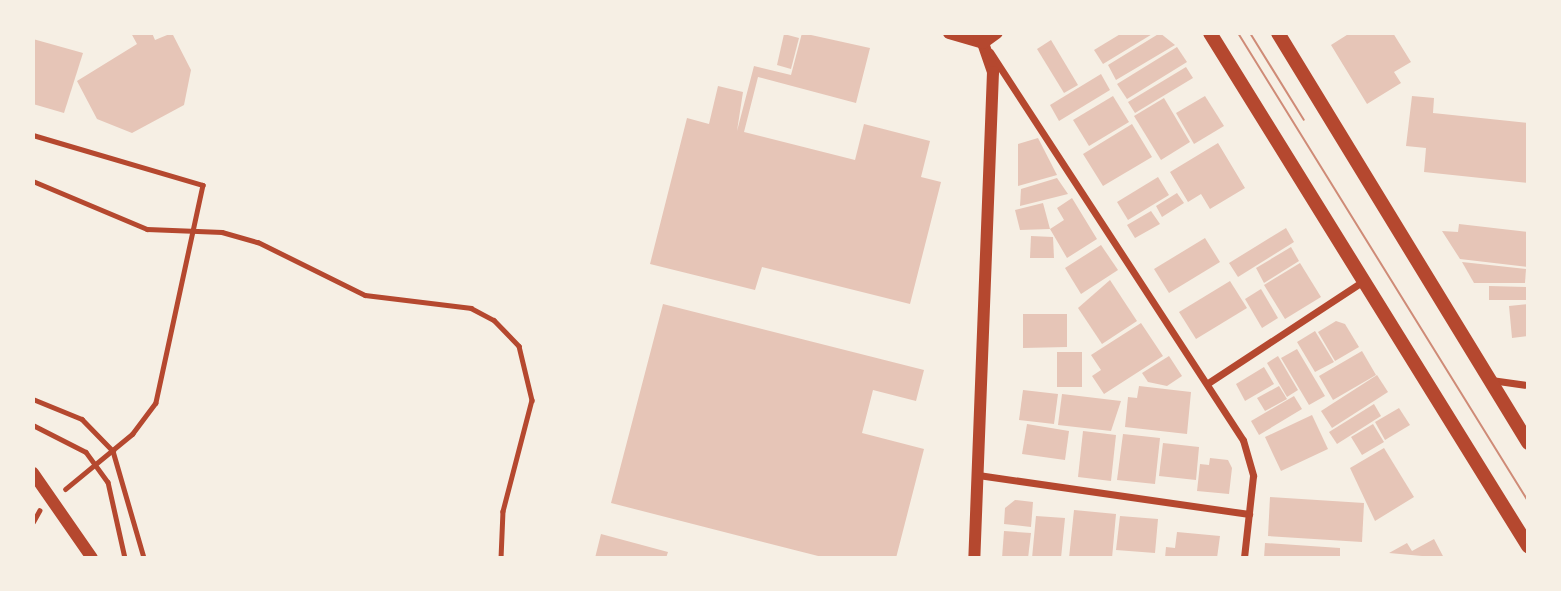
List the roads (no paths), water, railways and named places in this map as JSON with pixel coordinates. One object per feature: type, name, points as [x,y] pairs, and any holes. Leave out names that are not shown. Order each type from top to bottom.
[{"type":"main road","points":[[1210,33],[1528,546]]},
{"type":"main road","points":[[1278,33],[1528,443]]},
{"type":"street","points":[[949,33],[980,38],[998,33]]},
{"type":"street","points":[[980,38],[1014,80],[1243,440],[1253,476],[1244,558]]},
{"type":"street","points":[[974,558],[994,114],[993,72],[980,38]]},
{"type":"street","points":[[1208,383],[1362,282]]},
{"type":"street","points":[[1490,380],[1528,385]]},
{"type":"street","points":[[33,473],[92,558]]},
{"type":"street","points":[[978,475],[1249,514]]},
{"type":"tram line","points":[[1238,33],[1528,501]]},
{"type":"tram line","points":[[1250,33],[1304,120]]}]
